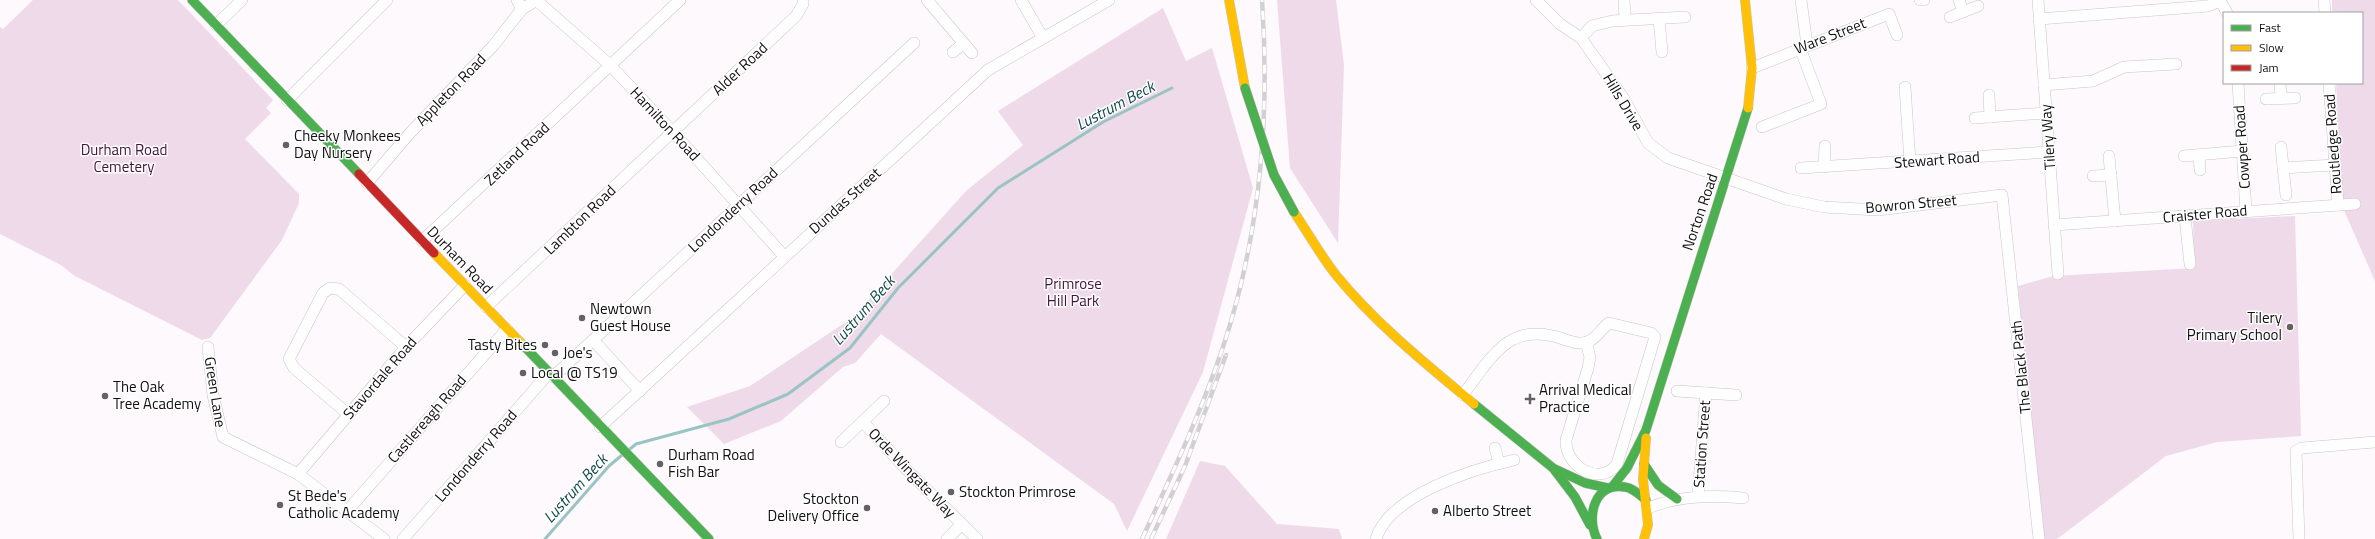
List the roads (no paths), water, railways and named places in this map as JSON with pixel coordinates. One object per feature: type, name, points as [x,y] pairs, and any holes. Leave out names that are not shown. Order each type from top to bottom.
[{"type":"main road","name":"Durham Road","points":[[192,0],[709,539]]},
{"type":"main road","points":[[1229,0],[1232,25],[1244,88],[1274,175],[1294,212],[1336,275],[1416,356],[1553,468],[1575,497],[1591,532],[1597,539]]},
{"type":"main road","name":"Norton Road","points":[[1591,532],[1591,509],[1597,499],[1610,488],[1627,468],[1646,430],[1706,238],[1727,180],[1750,101],[1752,68],[1745,0]]},
{"type":"main road","name":"Norton Road","points":[[1644,539],[1648,530],[1648,508],[1642,486],[1646,430]]},
{"type":"main road","points":[[1644,464],[1657,486],[1664,493],[1677,499]]},
{"type":"main road","points":[[1553,468],[1585,483],[1610,488],[1624,487],[1648,508],[1655,537]]},
{"type":"street","points":[[216,25],[242,0]]},
{"type":"street","points":[[288,100],[387,0]]},
{"type":"street","name":"Hamilton Road","points":[[537,0],[610,65],[673,132],[784,256]]},
{"type":"street","name":"Appleton Road","points":[[367,183],[410,133],[493,46],[520,4],[537,0]]},
{"type":"street","name":"Zetland Road","points":[[422,241],[680,0]]},
{"type":"street","points":[[927,0],[972,53]]},
{"type":"street","points":[[1021,0],[1043,38]]},
{"type":"street","name":"Hills Drive","points":[[1536,0],[1560,24],[1581,38],[1619,91],[1652,147],[1668,158],[1727,180]]},
{"type":"street","points":[[1624,0],[1625,19]]},
{"type":"street","points":[[1762,127],[1821,104],[1804,47],[1801,0]]},
{"type":"street","points":[[1959,0],[1963,12]]},
{"type":"street","name":"Tilery Way","points":[[2038,0],[2058,274]]},
{"type":"street","points":[[2324,0],[2325,12]]},
{"type":"street","name":"Dundas Street","points":[[600,427],[784,256],[988,70],[1104,1]]},
{"type":"street","points":[[2039,19],[2208,6],[2220,1],[2226,12]]},
{"type":"street","name":"Alder Road","points":[[673,132],[796,16],[803,2]]},
{"type":"street","points":[[1950,17],[1978,6]]},
{"type":"street","name":"Ware Street","points":[[1752,68],[1889,14],[1897,35]]},
{"type":"street","points":[[1581,38],[1597,24],[1625,19],[1685,17]]},
{"type":"street","points":[[1659,19],[1662,52]]},
{"type":"street","name":"Londonderry Road","points":[[403,539],[551,375],[564,368],[914,43]]},
{"type":"street","points":[[953,52],[963,44]]},
{"type":"street","points":[[2044,85],[2093,81],[2124,67],[2176,64]]},
{"type":"street","name":"Cowper Road","points":[[2238,84],[2246,211]]},
{"type":"street","points":[[2280,84],[2281,98]]},
{"type":"street","name":"Routledge Road","points":[[2329,84],[2338,206]]},
{"type":"street","points":[[1905,87],[1910,162]]},
{"type":"street","points":[[1989,95],[1990,117]]},
{"type":"street","points":[[2266,99],[2295,98]]},
{"type":"street","points":[[1975,118],[2046,113]]},
{"type":"street","name":"Lambton Road","points":[[486,307],[673,132]]},
{"type":"street","points":[[1824,167],[1825,146]]},
{"type":"street","points":[[2281,147],[2286,195]]},
{"type":"street","points":[[2184,156],[2242,151]]},
{"type":"street","name":"Stewart Road","points":[[1801,168],[2049,152]]},
{"type":"street","points":[[2198,155],[2200,170]]},
{"type":"street","points":[[2109,156],[2115,221]]},
{"type":"street","points":[[2283,168],[2335,165]]},
{"type":"street","points":[[2093,176],[2111,175]]},
{"type":"street","name":"Bowron Street","points":[[1727,180],[1786,199],[1824,207],[1878,210],[2002,195]]},
{"type":"street","name":"The Black Path","points":[[2002,195],[2039,539]]},
{"type":"street","name":"Craister Road","points":[[2054,225],[2355,204]]},
{"type":"street","points":[[2186,216],[2190,264]]},
{"type":"street","name":"Stavordale Road","points":[[298,474],[406,347],[464,285]]},
{"type":"street","points":[[348,414],[294,368],[289,359],[323,293],[330,288],[339,289],[406,347]]},
{"type":"street","points":[[1463,395],[1501,348],[1514,339],[1532,334],[1554,336],[1575,342],[1586,342],[1591,340],[1608,323],[1651,333],[1655,337],[1617,464],[1613,470],[1606,474],[1600,475],[1577,466],[1570,459],[1566,450],[1566,440],[1588,368],[1590,357],[1586,342]]},
{"type":"street","name":"Castlereagh Road","points":[[348,510],[507,329]]},
{"type":"street","points":[[593,340],[640,391]]},
{"type":"street","name":"Green Lane","points":[[208,347],[213,395],[223,438],[298,474],[348,510],[384,539]]},
{"type":"street","name":"Station Street","points":[[1677,391],[1736,394]]},
{"type":"street","name":"Station Street","points":[[1698,496],[1706,393]]},
{"type":"street","name":"Orde Wingate Way","points":[[841,442],[884,401]]},
{"type":"street","name":"Orde Wingate Way","points":[[862,422],[906,469],[977,539]]},
{"type":"street","points":[[2300,539],[2296,451],[2302,448],[2375,442]]},
{"type":"street","points":[[1495,448],[1499,463]]},
{"type":"street","points":[[1376,539],[1379,526],[1390,515],[1428,489],[1453,477],[1514,460]]},
{"type":"street","name":"Station Street","points":[[1648,508],[1677,499],[1698,496],[1742,498]]},
{"type":"street","name":"Orde Wingate Way","points":[[947,539],[962,524]]},
{"type":"waterway","name":"Lustrum Beck","points":[[630,449],[636,444],[729,419],[788,394],[850,348],[898,288],[998,188],[1103,122],[1172,88]]},
{"type":"waterway","name":"Lustrum Beck","points":[[545,539],[609,466],[622,455]]},
{"type":"railway","points":[[1142,539],[1205,396],[1223,347],[1236,305],[1246,262],[1254,219],[1263,132],[1264,44],[1262,0]]},
{"type":"railway","points":[[1151,539],[1185,466],[1226,355]]},
{"type":"place","name":"Cheeky Monkees Day Nursery","points":[[286,145]]},
{"type":"place","name":"Newtown Guest House","points":[[582,318]]},
{"type":"place","name":"Tilery Primary School","points":[[2290,327]]},
{"type":"place","name":"Tasty Bites","points":[[545,345]]},
{"type":"place","name":"Joe's","points":[[555,353]]},
{"type":"place","name":"Local @ TS19","points":[[523,373]]},
{"type":"place","name":"The Oak Tree Academy","points":[[105,396]]},
{"type":"place","name":"Arrival Medical Practice","points":[[1530,399]]},
{"type":"place","name":"Durham Road Fish Bar","points":[[660,464]]},
{"type":"place","name":"Stockton Primrose","points":[[951,492]]},
{"type":"place","name":"St Bede's Catholic Academy","points":[[280,505]]},
{"type":"place","name":"Stockton Delivery Office","points":[[867,508]]},
{"type":"place","name":"Alberto Street","points":[[1435,511]]},
{"type":"park label","name":"Durham Road Cemetery","points":[[124,158]]},
{"type":"park label","name":"Primrose Hill Park","points":[[1073,292]]}]
